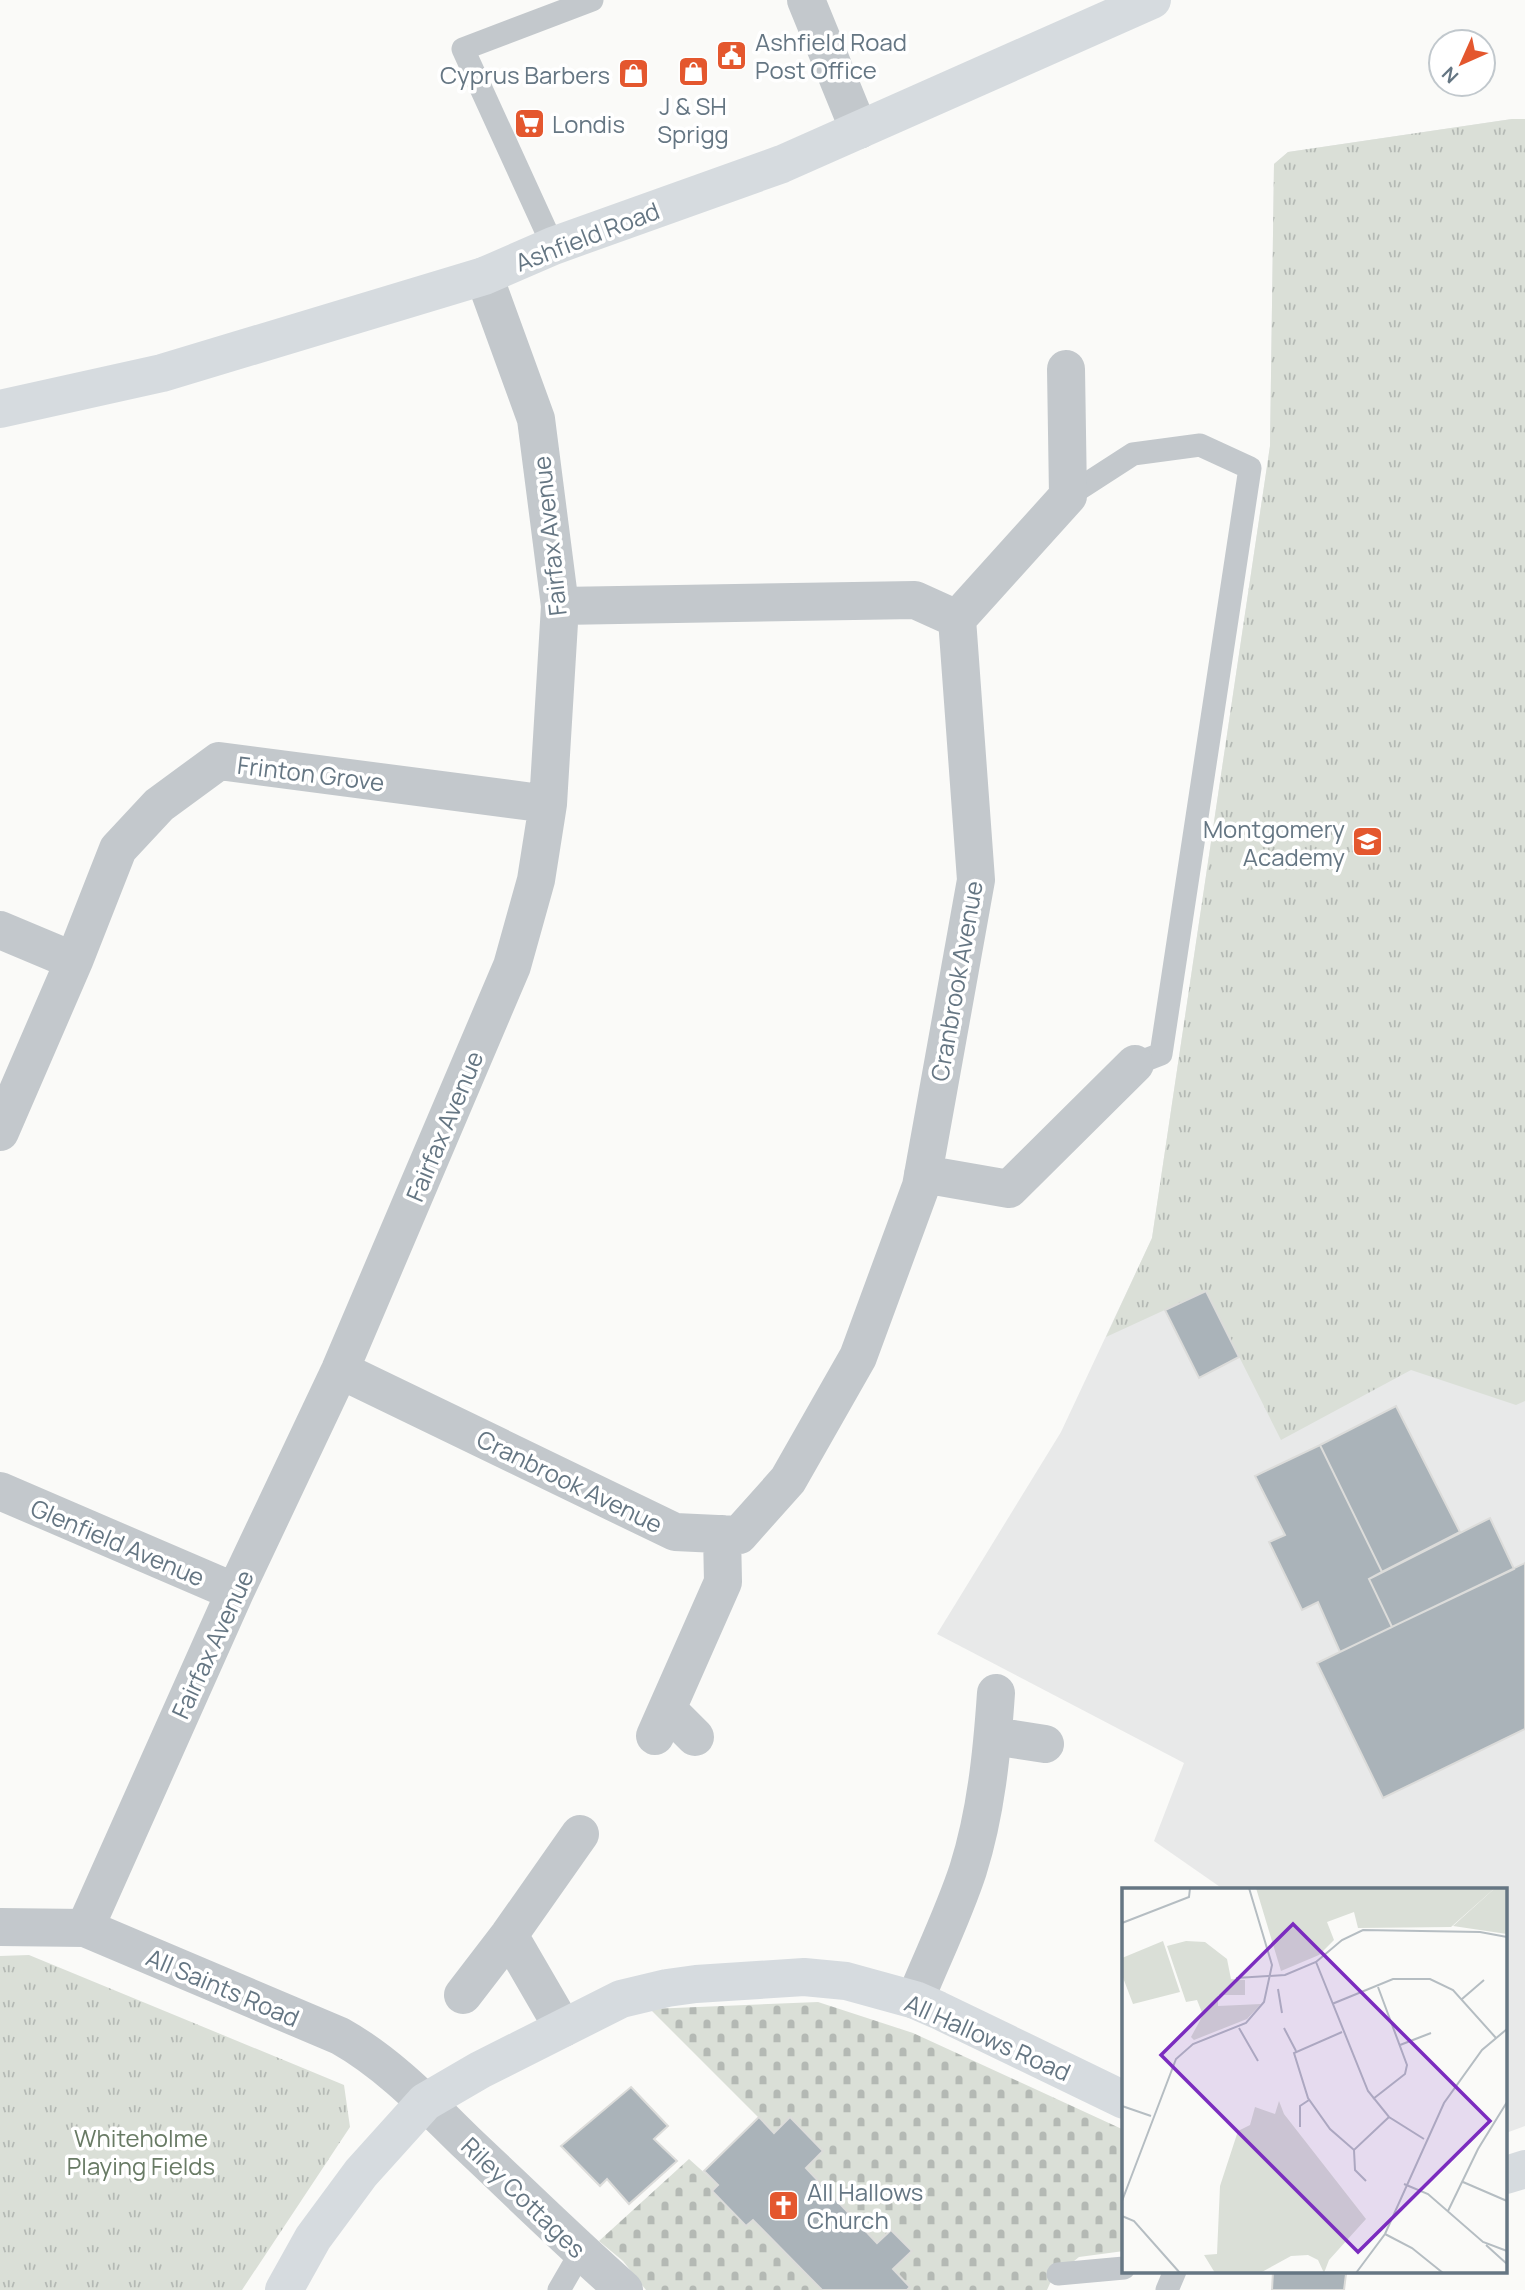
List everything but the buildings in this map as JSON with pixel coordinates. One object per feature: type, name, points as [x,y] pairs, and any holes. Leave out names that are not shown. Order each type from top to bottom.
[{"type":"street","points":[[806,0],[859,131]]},
{"type":"street","name":"Ashfield Road","points":[[0,409],[162,373],[484,276],[553,246],[782,164],[1152,0]]},
{"type":"street","name":"Fairfax Avenue","points":[[85,1928],[235,1592],[340,1370],[512,966],[536,880],[548,804],[560,606],[536,419],[484,276]]},
{"type":"street","points":[[560,606],[915,600],[957,619],[1068,496],[1066,369]]},
{"type":"street","name":"Cranbrook Avenue","points":[[340,1370],[675,1532],[739,1535],[788,1480],[858,1357],[921,1186],[976,880],[957,619]]},
{"type":"street","name":"Frinton Grove","points":[[0,1132],[74,961],[118,849],[159,805],[219,761],[548,804]]},
{"type":"street","points":[[0,929],[74,961]]},
{"type":"street","points":[[923,1174],[1009,1189],[1135,1063]]},
{"type":"street","name":"Glenfield Avenue","points":[[0,1491],[235,1592]]},
{"type":"street","points":[[695,1737],[661,1723],[723,1582],[722,1534]]},
{"type":"street","points":[[915,2000],[968,1870],[981,1818],[993,1736],[996,1693]]},
{"type":"street","points":[[993,1736],[1045,1744]]},
{"type":"street","points":[[463,1995],[580,1834]]},
{"type":"street","name":"All Saints Road","points":[[0,1927],[85,1928],[340,2036],[377,2060],[425,2102]]},
{"type":"street","points":[[509,1935],[563,2028]]},
{"type":"street","name":"All Hallows Road","points":[[284,2290],[313,2238],[361,2173],[425,2102],[480,2070],[621,1999],[667,1988],[804,1977],[846,1981],[915,2000],[1122,2099]]},
{"type":"street","name":"Riley Cottages","points":[[425,2102],[624,2290]]},
{"type":"street","points":[[1508,2174],[1525,2169]]},
{"type":"lane","points":[[553,246],[463,49],[592,0]]},
{"type":"lane","points":[[1068,496],[1133,454],[1200,446],[1250,468],[1161,1054],[1135,1063]]},
{"type":"lane","points":[[559,2290],[581,2252]]},
{"type":"lane","points":[[1058,2274],[1122,2267]]},
{"type":"lane","points":[[1167,2290],[1175,2272]]},
{"type":"shaded area","name":"Montgomery Academy","points":[[1525,119],[1525,2126],[1508,2132],[1508,1888],[1222,1888],[1154,1841],[1184,1763],[937,1634],[1061,1432],[1152,1238],[1270,446],[1274,164],[1288,152]]},
{"type":"green space","name":"Montgomery Academy","points":[[1525,119],[1525,1401],[1516,1405],[1411,1370],[1281,1440],[1206,1291],[1106,1337],[1152,1238],[1270,446],[1274,164],[1288,152]]},
{"type":"green space","name":"Whiteholme Playing Fields","points":[[29,1955],[344,2085],[350,2127],[242,2290],[0,2290],[0,1956]]},
{"type":"green space","points":[[818,2002],[913,2033],[1122,2129],[1122,2251],[1079,2257],[1052,2279],[1047,2290],[907,2290],[893,2269],[911,2251],[891,2231],[877,2243],[806,2168],[823,2151],[774,2133],[650,2009]]},
{"type":"green space","points":[[689,2159],[718,2185],[712,2191],[753,2220],[822,2290],[646,2290],[623,2261],[599,2241]]},
{"type":"place","name":"Ashfield Road Post Office","points":[[732,55]]},
{"type":"place","name":"J & SH Sprigg","points":[[693,71]]},
{"type":"place","name":"Cyprus Barbers","points":[[633,74]]},
{"type":"place","name":"Londis","points":[[529,123]]},
{"type":"place","name":"Montgomery Academy","points":[[1368,842]]},
{"type":"place","name":"All Hallows Church","points":[[784,2205]]}]
